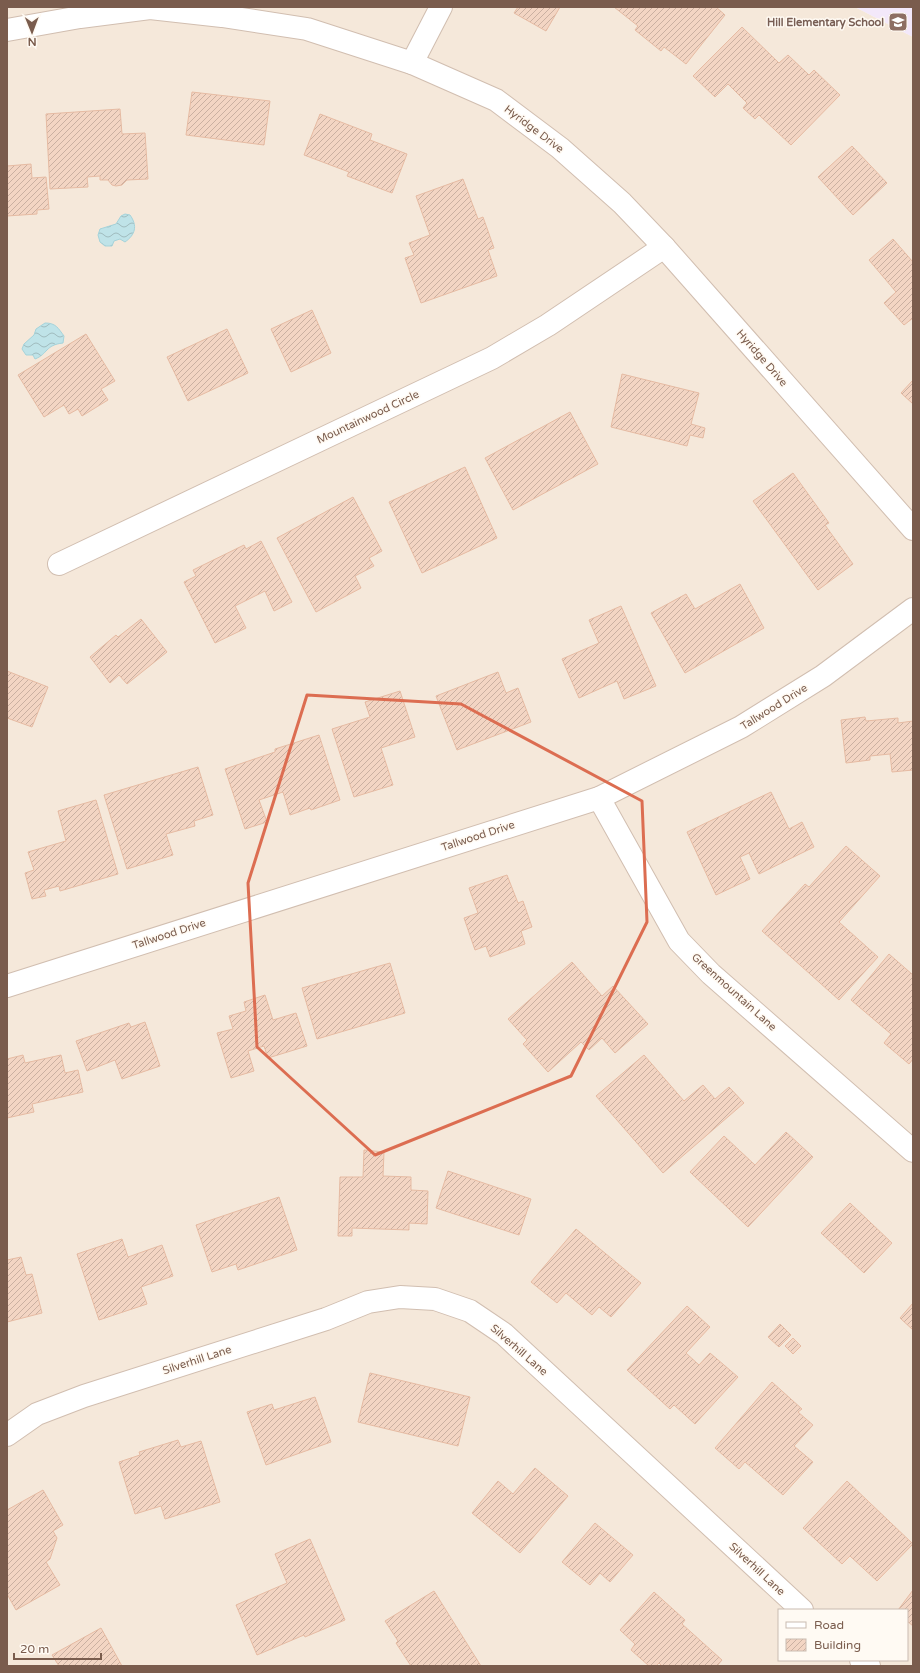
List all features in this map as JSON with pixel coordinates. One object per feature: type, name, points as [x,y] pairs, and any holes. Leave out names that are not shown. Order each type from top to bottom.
[{"type":"street","points":[[412,63],[441,7]]},
{"type":"street","name":"Hyridge Drive","points":[[7,30],[80,17],[150,8],[222,16],[307,29],[412,63],[496,100],[560,148],[622,203],[664,247],[913,529]]},
{"type":"street","name":"Mountainwood Circle","points":[[59,564],[492,358],[548,325],[664,247]]},
{"type":"street","name":"Tallwood Drive","points":[[7,986],[599,798],[741,727],[823,676],[913,609]]},
{"type":"street","name":"Greenmountain Lane","points":[[599,798],[679,941],[711,974],[913,1151]]},
{"type":"street","name":"Silverhill Lane","points":[[7,1435],[37,1414],[92,1394],[326,1319],[368,1302],[400,1297],[435,1299],[470,1311],[504,1334],[801,1609]]},
{"type":"highlighted area","points":[[307,695],[461,704],[642,801],[647,922],[571,1076],[375,1155],[257,1047],[248,883]]},
{"type":"shaded area","points":[[7,7],[855,7],[913,37],[913,1666],[7,1666]]},
{"type":"shaded area","name":"Hill Elementary School","points":[[855,7],[913,7],[913,37]]},
{"type":"water","points":[[125,214],[130,215],[134,223],[135,227],[133,233],[125,242],[120,239],[114,241],[112,246],[105,246],[100,242],[98,235],[100,229],[116,224],[121,216]]},
{"type":"water","points":[[45,323],[52,324],[58,328],[64,336],[63,343],[53,346],[35,359],[33,355],[26,355],[22,349],[24,344],[34,335],[36,329]]},
{"type":"building","points":[[518,7],[560,7],[546,31],[514,13]]},
{"type":"building","points":[[614,7],[716,7],[725,15],[686,64],[664,47],[661,51],[635,30],[638,26]]},
{"type":"building","points":[[742,27],[779,63],[788,55],[809,75],[814,70],[840,95],[791,145],[759,115],[755,119],[743,108],[747,103],[728,84],[715,97],[693,76]]},
{"type":"building","points":[[192,92],[270,101],[264,145],[186,135]]},
{"type":"building","points":[[120,109],[122,134],[145,133],[148,179],[127,180],[122,185],[116,186],[112,185],[108,180],[100,180],[100,176],[87,177],[88,187],[50,189],[46,114]]},
{"type":"building","points":[[320,114],[372,134],[370,140],[407,154],[392,193],[347,176],[349,172],[304,155]]},
{"type":"building","points":[[852,146],[887,183],[853,215],[818,177]]},
{"type":"building","points":[[31,164],[32,178],[46,177],[49,209],[37,210],[37,214],[7,216],[7,166]]},
{"type":"building","points":[[463,179],[478,219],[483,217],[494,248],[488,250],[497,276],[421,303],[405,258],[414,255],[409,243],[430,235],[416,196]]},
{"type":"building","points":[[893,239],[913,262],[913,318],[904,325],[884,303],[896,292],[869,260]]},
{"type":"building","points":[[312,310],[331,353],[291,372],[271,329]]},
{"type":"building","points":[[227,329],[248,373],[188,401],[167,357]]},
{"type":"building","points":[[86,334],[115,381],[101,389],[108,400],[82,416],[78,409],[69,414],[64,405],[44,417],[18,375]]},
{"type":"building","points":[[622,374],[699,393],[691,424],[705,428],[703,438],[690,435],[687,446],[611,427]]},
{"type":"building","points":[[913,380],[913,404],[901,393]]},
{"type":"building","points":[[570,412],[598,464],[513,510],[485,458]]},
{"type":"building","points":[[465,467],[497,538],[422,573],[389,502]]},
{"type":"building","points":[[793,473],[829,523],[825,525],[853,564],[818,590],[753,501]]},
{"type":"building","points":[[353,497],[382,551],[369,558],[374,566],[355,576],[361,588],[316,612],[277,538]]},
{"type":"building","points":[[261,541],[292,602],[274,611],[265,591],[235,606],[246,628],[215,643],[184,582],[196,576],[193,570],[244,545],[246,549]]},
{"type":"building","points":[[740,584],[764,628],[685,673],[651,613],[686,594],[695,609]]},
{"type":"building","points":[[621,606],[656,686],[624,699],[617,681],[579,698],[562,659],[599,643],[589,620]]},
{"type":"building","points":[[141,619],[167,652],[127,684],[119,675],[110,683],[90,657],[116,635],[118,637]]},
{"type":"building","points":[[7,671],[48,687],[32,727],[7,718]]},
{"type":"building","points":[[498,672],[506,693],[518,688],[531,722],[457,750],[436,696]]},
{"type":"building","points":[[400,691],[415,737],[381,748],[393,785],[354,797],[332,729],[370,717],[365,702]]},
{"type":"building","points":[[865,717],[866,721],[898,718],[898,723],[913,721],[913,770],[892,772],[890,754],[870,756],[870,760],[846,763],[841,720]]},
{"type":"building","points":[[319,735],[340,800],[311,810],[310,808],[290,815],[283,792],[259,800],[267,822],[245,829],[225,769],[275,752],[275,749]]},
{"type":"building","points":[[198,767],[213,815],[194,821],[195,826],[166,834],[173,855],[127,869],[104,795]]},
{"type":"building","points":[[771,792],[789,829],[802,822],[814,847],[759,874],[749,853],[740,857],[750,879],[716,895],[687,832]]},
{"type":"building","points":[[96,800],[118,874],[60,891],[59,886],[44,890],[46,896],[32,899],[25,873],[34,870],[28,852],[66,841],[58,811]]},
{"type":"building","points":[[846,846],[880,876],[839,922],[878,957],[839,1000],[762,931],[805,884],[809,887]]},
{"type":"building","points":[[507,875],[518,903],[523,901],[532,927],[521,931],[525,944],[490,957],[486,946],[475,950],[464,918],[478,913],[469,888]]},
{"type":"building","points":[[889,954],[913,975],[913,1059],[909,1064],[884,1043],[891,1034],[851,1000]]},
{"type":"building","points":[[572,962],[602,996],[613,986],[648,1024],[615,1053],[602,1038],[589,1050],[581,1042],[548,1072],[523,1044],[527,1040],[508,1019]]},
{"type":"building","points":[[390,963],[405,1013],[317,1039],[302,988]]},
{"type":"building","points":[[265,995],[273,1020],[296,1013],[307,1046],[268,1058],[264,1046],[248,1051],[254,1071],[231,1078],[217,1033],[233,1029],[229,1016],[246,1011],[244,1002]]},
{"type":"building","points":[[145,1022],[160,1066],[122,1079],[115,1060],[87,1071],[76,1041],[129,1023],[131,1027]]},
{"type":"building","points":[[23,1055],[25,1063],[61,1055],[65,1073],[78,1070],[83,1092],[32,1104],[34,1112],[7,1118],[7,1059]]},
{"type":"building","points":[[644,1055],[684,1101],[703,1085],[715,1099],[729,1087],[744,1103],[663,1173],[596,1096]]},
{"type":"building","points":[[786,1132],[813,1157],[748,1227],[690,1172],[724,1136],[755,1165]]},
{"type":"building","points":[[364,1150],[384,1152],[383,1176],[411,1177],[411,1190],[428,1191],[427,1224],[409,1223],[409,1230],[352,1228],[352,1236],[338,1236],[340,1177],[363,1177]]},
{"type":"building","points":[[448,1171],[531,1199],[519,1235],[436,1208]]},
{"type":"building","points":[[279,1197],[297,1250],[238,1270],[236,1264],[212,1272],[196,1225]]},
{"type":"building","points":[[850,1203],[892,1243],[864,1273],[821,1233]]},
{"type":"building","points":[[576,1229],[641,1283],[611,1317],[599,1307],[592,1315],[566,1293],[557,1303],[531,1282]]},
{"type":"building","points":[[122,1239],[128,1257],[162,1245],[173,1276],[141,1287],[147,1304],[99,1320],[77,1254]]},
{"type":"building","points":[[21,1257],[26,1275],[32,1274],[42,1313],[7,1322],[7,1260]]},
{"type":"building","points":[[913,1303],[913,1330],[900,1318]]},
{"type":"building","points":[[687,1306],[710,1327],[686,1353],[699,1365],[710,1353],[738,1377],[695,1424],[674,1405],[670,1409],[627,1370]]},
{"type":"building","points":[[780,1324],[791,1335],[779,1347],[768,1337]]},
{"type":"building","points":[[793,1338],[801,1346],[793,1354],[785,1346]]},
{"type":"building","points":[[370,1373],[470,1397],[458,1446],[358,1422]]},
{"type":"building","points":[[772,1382],[802,1409],[798,1412],[813,1425],[794,1446],[813,1462],[783,1495],[745,1462],[739,1469],[715,1448]]},
{"type":"building","points":[[315,1397],[331,1442],[266,1465],[247,1412],[272,1404],[274,1410]]},
{"type":"building","points":[[178,1440],[181,1447],[201,1441],[220,1502],[165,1519],[161,1506],[135,1514],[119,1462],[140,1455],[139,1452]]},
{"type":"building","points":[[535,1468],[568,1496],[520,1553],[472,1513],[498,1481],[513,1494]]},
{"type":"building","points":[[847,1481],[913,1544],[877,1581],[850,1556],[842,1564],[803,1528]]},
{"type":"building","points":[[43,1490],[63,1525],[53,1531],[57,1538],[50,1559],[46,1562],[60,1585],[16,1610],[7,1594],[7,1510]]},
{"type":"building","points":[[595,1523],[633,1555],[610,1582],[600,1573],[590,1585],[562,1562]]},
{"type":"building","points":[[310,1539],[345,1620],[305,1637],[304,1635],[257,1655],[236,1605],[287,1583],[275,1554]]},
{"type":"building","points":[[913,1590],[913,1626],[908,1622],[908,1609],[899,1609]]},
{"type":"building","points":[[434,1591],[481,1666],[411,1666],[396,1643],[398,1641],[385,1621]]},
{"type":"building","points":[[654,1592],[685,1620],[682,1624],[722,1660],[717,1666],[662,1666],[659,1663],[656,1666],[649,1666],[631,1650],[635,1644],[620,1630]]},
{"type":"building","points":[[101,1628],[122,1666],[59,1666],[52,1655]]},
{"type":"place","name":"Hill Elementary School","points":[[898,22]]}]
